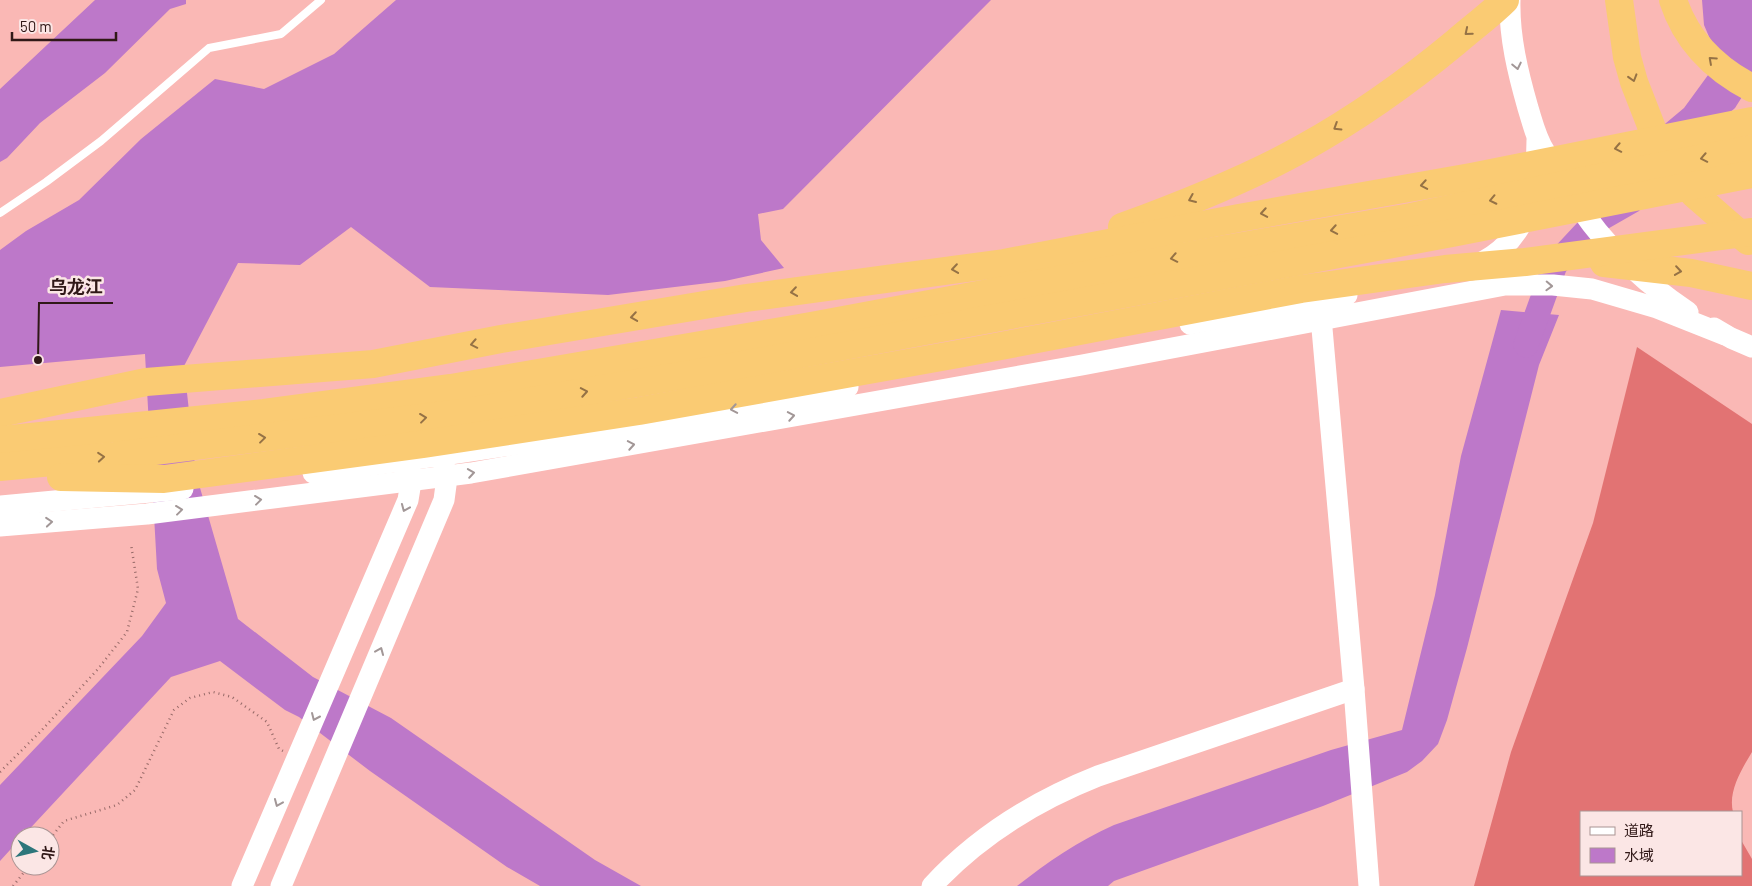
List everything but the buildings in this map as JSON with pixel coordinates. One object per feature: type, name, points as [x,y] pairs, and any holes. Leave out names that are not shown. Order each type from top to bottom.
[{"type":"highway","points":[[1004,263],[1152,216],[1255,173],[1304,148],[1386,95],[1431,63],[1505,0]]},
{"type":"highway","points":[[1619,0],[1627,57],[1634,82],[1656,141],[1694,194],[1752,244]]},
{"type":"highway","points":[[1673,0],[1678,16],[1706,56],[1728,74],[1752,88]]},
{"type":"highway","points":[[0,413],[146,382],[373,364],[501,339],[746,298],[1004,263],[1239,218],[1471,177],[1752,121]]},
{"type":"highway","points":[[0,440],[264,413],[451,388],[811,326],[1194,254],[1411,217],[1582,181],[1752,149]]},
{"type":"highway","points":[[0,467],[115,456],[461,413],[774,359],[1452,233],[1752,174]]},
{"type":"highway","points":[[0,483],[69,476],[164,479],[424,444],[639,411],[958,354],[1301,289],[1445,269],[1525,262],[1752,232]]},
{"type":"highway","points":[[1525,262],[1620,264],[1659,268],[1752,286]]},
{"type":"main road","points":[[1321,310],[1462,272],[1486,260],[1508,244],[1523,222],[1532,198],[1537,176],[1537,140],[1520,80],[1513,46],[1510,0]]},
{"type":"main road","points":[[1537,140],[1599,233],[1636,274],[1679,306],[1752,354]]},
{"type":"main road","points":[[0,526],[146,504],[445,466],[735,409],[1321,310],[1506,285],[1553,286],[1592,290],[1657,308],[1752,347]]},
{"type":"main road","points":[[1321,310],[1369,886]]},
{"type":"main road","points":[[281,886],[444,500],[446,485],[445,466]]},
{"type":"main road","points":[[242,886],[334,676],[408,500],[410,488],[408,471]]},
{"type":"main road","points":[[0,506],[146,504]]},
{"type":"main road","points":[[932,886],[956,862],[989,834],[1024,811],[1060,792],[1107,773],[1354,689]]},
{"type":"lane","points":[[0,213],[101,140],[209,48],[281,34],[321,0]]},
{"type":"path","points":[[0,772],[41,732],[98,669],[127,632],[138,589],[131,544]]},
{"type":"path","points":[[60,826],[64,821],[117,805],[135,790],[174,710],[190,698],[213,692],[232,697],[267,722],[279,749],[297,758]]},
{"type":"path","points":[[13,886],[21,876]]},
{"type":"shaded area","points":[[1637,347],[1752,424],[1752,752],[1734,789],[1732,797],[1733,811],[1580,811],[1580,876],[1742,876],[1742,842],[1752,859],[1752,886],[1474,886],[1511,752],[1593,523]]},
{"type":"water","points":[[95,0],[186,0],[186,4],[170,9],[105,73],[40,123],[7,158],[0,162],[0,89]]},
{"type":"water","points":[[396,0],[991,0],[783,209],[758,214],[761,240],[784,268],[725,281],[608,295],[430,287],[351,227],[300,265],[238,263],[184,366],[196,474],[238,619],[313,677],[391,718],[595,860],[641,886],[540,886],[507,867],[370,771],[299,717],[285,710],[220,661],[171,677],[32,826],[10,826],[10,850],[0,861],[0,785],[142,636],[166,603],[157,569],[145,354],[0,367],[0,250],[26,231],[79,200],[141,139],[215,79],[264,89],[334,54]]},
{"type":"water","points":[[1702,0],[1752,0],[1752,81],[1735,108],[1678,159],[1639,211],[1604,231],[1592,185],[1684,108],[1719,60],[1704,25]]},
{"type":"water","points":[[1501,310],[1559,315],[1539,365],[1467,648],[1447,720],[1438,744],[1422,761],[1407,772],[1323,806],[1114,881],[1108,886],[1017,886],[1064,852],[1114,825],[1331,750],[1402,730],[1435,595],[1461,456]]},
{"type":"waterway","points":[[1526,345],[1555,265],[1609,207]]},
{"type":"place","name":"乌龙江","points":[[38,360]]}]
